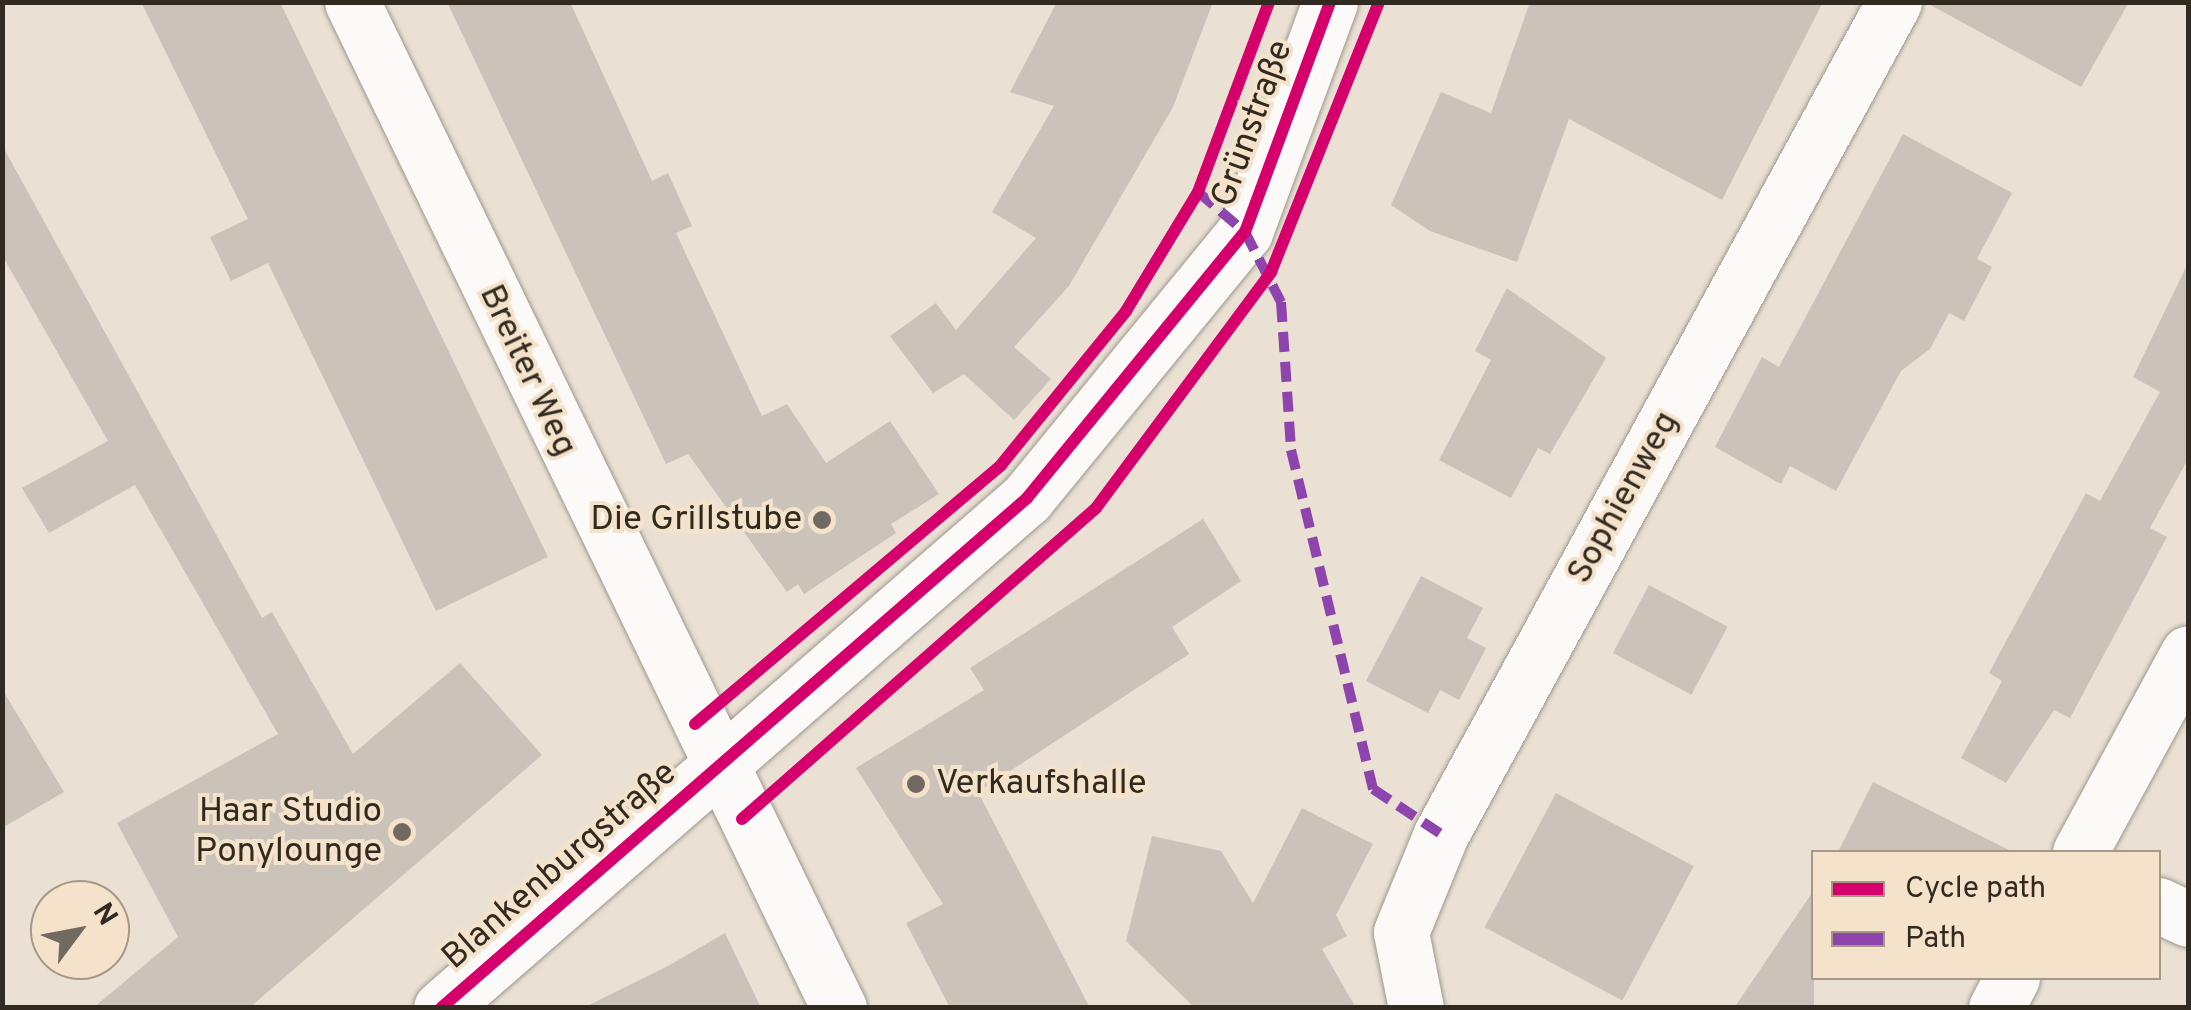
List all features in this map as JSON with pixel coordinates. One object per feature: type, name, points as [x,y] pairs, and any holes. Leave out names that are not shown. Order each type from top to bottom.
[{"type":"street","name":"Breiter Weg","points":[[352,2],[718,770],[839,1008]]},
{"type":"street","name":"Grünstraße","points":[[718,770],[1026,498],[1178,319],[1245,232],[1330,2]]},
{"type":"street","name":"Sophienweg","points":[[1416,1008],[1402,932],[1441,834],[1894,2]]},
{"type":"street","points":[[2081,850],[2188,654]]},
{"type":"street","name":"Blankenburgstraße","points":[[440,1008],[718,770]]},
{"type":"street","points":[[2161,906],[2188,919]]},
{"type":"street","points":[[1996,1008],[2011,980]]},
{"type":"building","points":[[141,2],[280,2],[548,557],[436,611],[268,263],[231,281],[210,237],[248,219]]},
{"type":"building","points":[[447,2],[570,2],[652,181],[668,173],[692,226],[676,233],[762,416],[787,404],[826,463],[890,421],[939,494],[891,524],[896,533],[804,594],[798,584],[787,592],[688,454],[666,464]]},
{"type":"building","points":[[1057,2],[1213,2],[1173,107],[1069,286],[1014,347],[1051,379],[1014,420],[964,374],[933,393],[890,336],[936,303],[956,330],[1036,238],[992,212],[1054,106],[1010,92]]},
{"type":"building","points":[[1530,2],[1823,2],[1722,200],[1569,119],[1517,262],[1430,231],[1391,205],[1441,92],[1491,113]]},
{"type":"building","points":[[1925,2],[2129,2],[2081,87]]},
{"type":"building","points":[[1903,134],[2012,193],[1977,259],[1992,267],[1964,321],[1949,313],[1930,349],[1901,371],[1836,491],[1790,466],[1781,484],[1715,447],[1762,357],[1779,367]]},
{"type":"building","points":[[2,145],[262,618],[272,612],[353,754],[460,663],[542,755],[249,1008],[93,1008],[178,937],[117,823],[278,734],[135,485],[49,533],[22,488],[108,441],[2,255]]},
{"type":"building","points":[[2188,263],[2188,459],[2150,528],[2167,537],[2070,718],[2054,710],[2006,783],[1961,758],[2002,681],[1989,673],[2086,493],[2100,501],[2160,392],[2133,377]]},
{"type":"building","points":[[1507,288],[1606,358],[1550,454],[1538,448],[1511,498],[1439,460],[1491,360],[1475,351]]},
{"type":"building","points":[[1203,519],[1241,581],[1172,627],[1189,654],[978,792],[1090,1008],[950,1008],[906,923],[943,904],[856,768],[984,690],[970,668]]},
{"type":"building","points":[[1421,576],[1483,608],[1467,638],[1486,648],[1459,700],[1440,690],[1428,713],[1366,681]]},
{"type":"building","points":[[1649,585],[1728,627],[1691,695],[1613,653]]},
{"type":"building","points":[[2,689],[64,792],[2,828]]},
{"type":"building","points":[[1873,782],[2009,850],[1839,850]]},
{"type":"building","points":[[1556,793],[1694,866],[1622,1000],[1485,927]]},
{"type":"building","points":[[1302,808],[1373,844],[1336,915],[1347,936],[1322,949],[1356,1008],[1195,1008],[1126,941],[1152,836],[1221,851],[1253,903]]},
{"type":"building","points":[[1811,894],[1814,1008],[1734,1008]]},
{"type":"building","points":[[725,933],[761,1008],[583,1008],[668,966]]},
{"type":"marked path","points":[[1198,192],[1245,232],[1281,302],[1291,450],[1373,789],[1441,834]]},
{"type":"cycle path","points":[[695,724],[1001,465],[1126,311],[1198,192],[1269,2]]},
{"type":"cycle path","points":[[441,1008],[1027,498],[1245,232],[1330,2]]},
{"type":"cycle path","points":[[742,819],[1096,508],[1271,272],[1379,2]]},
{"type":"place","name":"Die Grillstube","points":[[822,520]]},
{"type":"place","name":"Verkaufshalle","points":[[916,784]]},
{"type":"place","name":"Haar Studio Ponylounge","points":[[402,832]]}]
